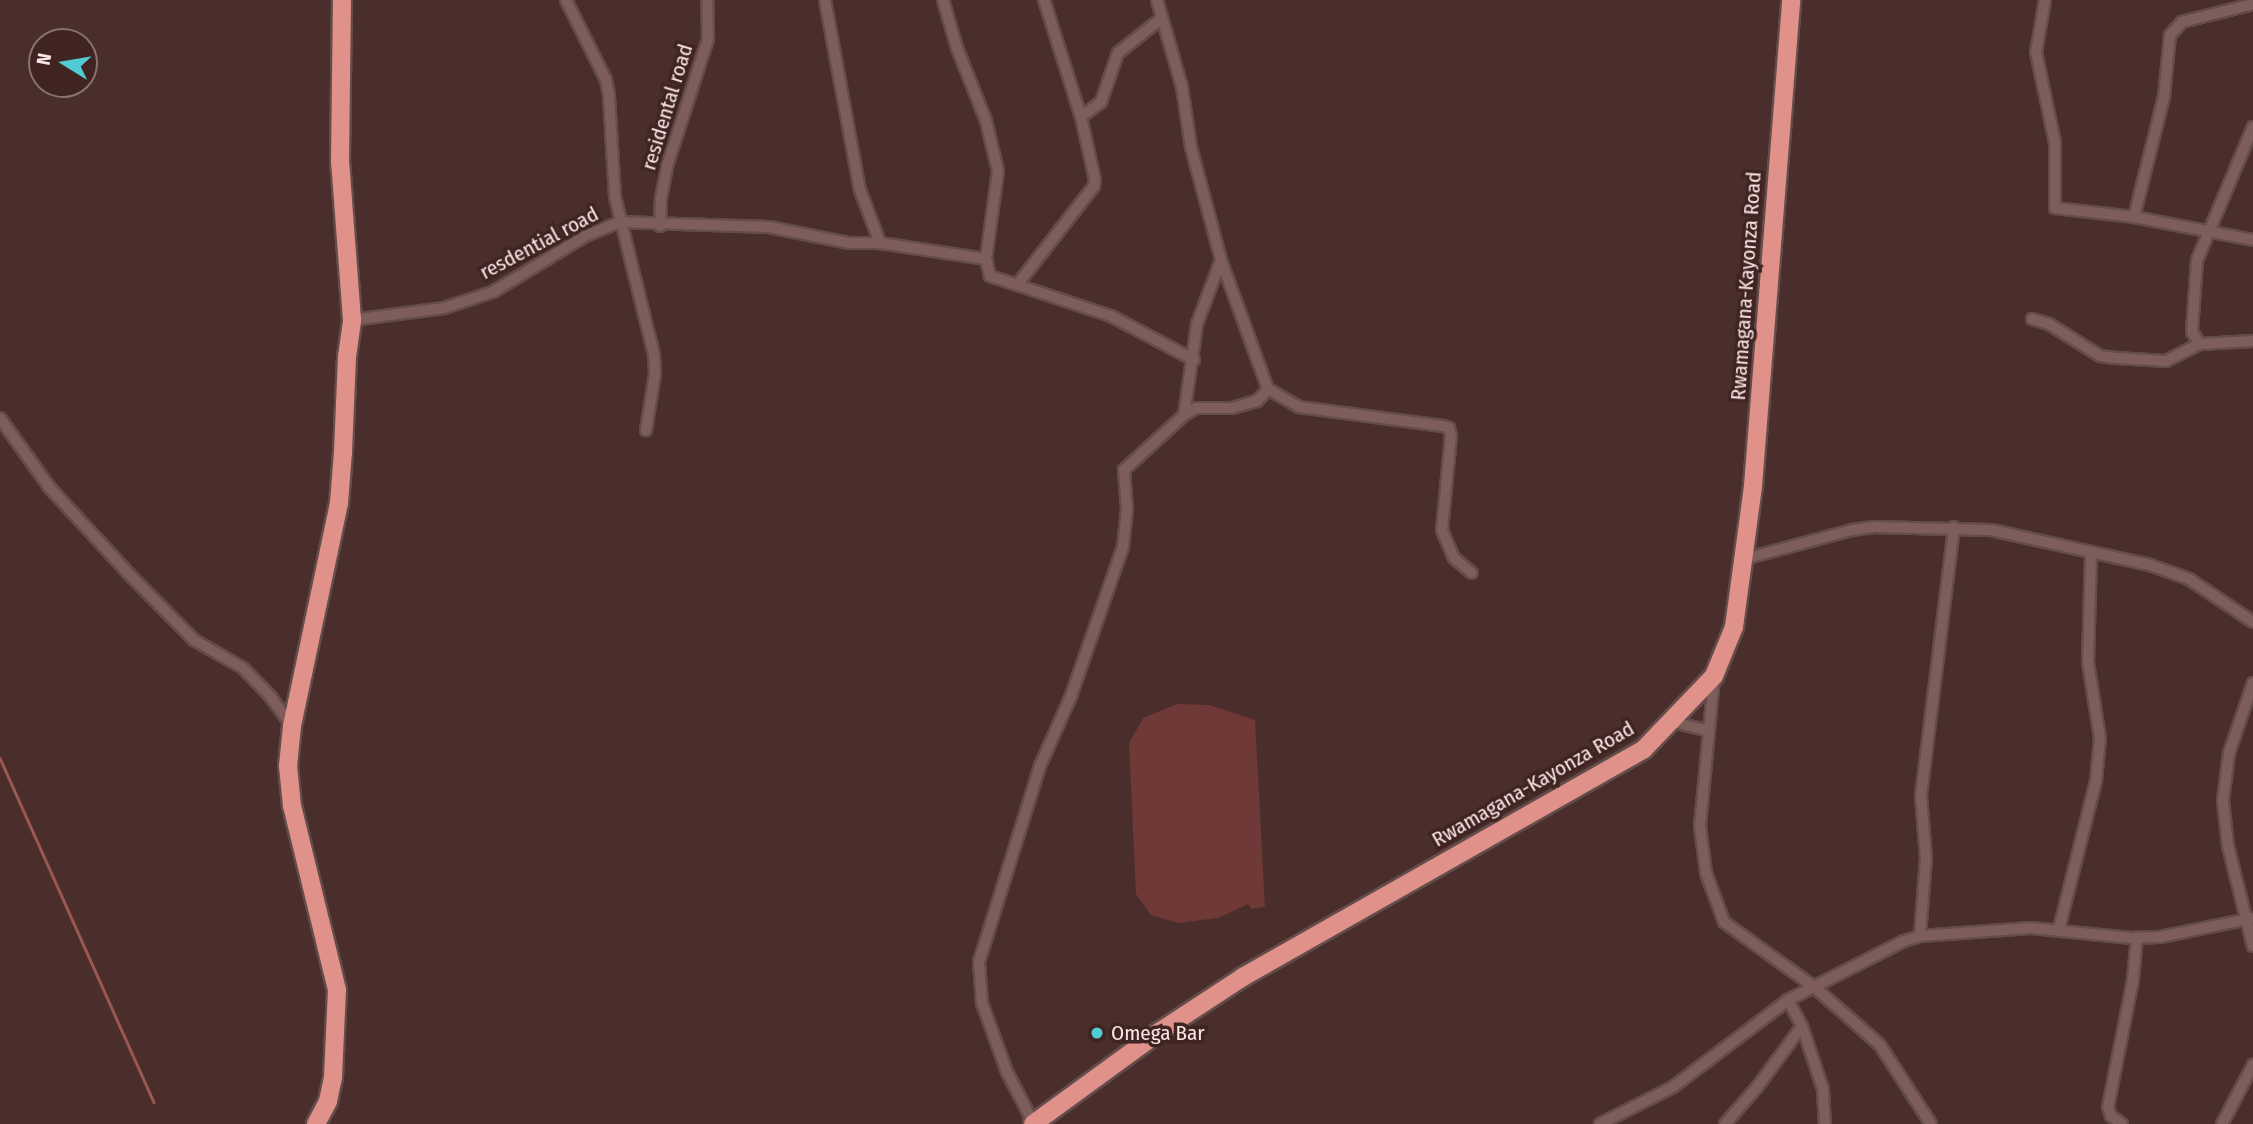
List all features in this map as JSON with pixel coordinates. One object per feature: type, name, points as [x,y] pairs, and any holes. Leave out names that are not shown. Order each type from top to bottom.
[{"type":"highway","points":[[316,1124],[328,1101],[334,1077],[337,990],[288,786],[292,726],[339,503],[346,357],[352,320],[340,162],[342,0]]},
{"type":"highway","name":"Rwamagana-Kayonza Road","points":[[1033,1124],[1126,1055],[1242,976],[1644,749],[1673,722],[1714,676],[1734,627],[1755,472],[1791,0]]},
{"type":"street","name":"resdential road","points":[[566,0],[606,80],[615,197],[653,341],[655,374],[646,430]]},
{"type":"street","name":"residental road","points":[[660,226],[661,198],[668,163],[708,39],[707,0]]},
{"type":"street","points":[[825,0],[860,190],[880,243]]},
{"type":"street","points":[[943,0],[957,48],[986,121],[998,171],[986,260],[990,275],[1111,316],[1194,360]]},
{"type":"street","points":[[1017,285],[1094,186],[1095,174],[1081,117],[1044,0]]},
{"type":"street","points":[[1157,0],[1182,87],[1191,147],[1221,261],[1268,389],[1299,407],[1449,428],[1451,436],[1442,530],[1454,558],[1472,573]]},
{"type":"street","points":[[2045,0],[2036,52],[2055,143],[2055,208],[2134,218],[2253,240]]},
{"type":"street","points":[[2134,218],[2164,97],[2170,35],[2182,22],[2253,4]]},
{"type":"street","points":[[1081,117],[1101,102],[1118,52],[1162,18]]},
{"type":"street","points":[[2199,344],[2192,332],[2193,284],[2197,260],[2253,127]]},
{"type":"street","name":"resdential road","points":[[352,320],[444,307],[493,292],[584,236],[620,222],[660,226],[769,227],[849,243],[880,243],[986,260]]},
{"type":"street","points":[[1184,415],[1194,360],[1197,324],[1221,261]]},
{"type":"street","points":[[2032,319],[2049,324],[2101,356],[2116,358],[2166,360],[2199,344],[2253,341]]},
{"type":"street","points":[[1033,1124],[1007,1072],[982,1003],[979,962],[1040,766],[1071,696],[1123,547],[1127,510],[1124,470],[1184,415],[1196,408],[1233,408],[1256,401],[1268,389]]},
{"type":"street","points":[[0,418],[50,488],[121,566],[194,640],[243,668],[270,696],[292,726]]},
{"type":"street","points":[[1744,559],[1852,530],[1954,527],[1991,530],[2150,565],[2189,579],[2253,622]]},
{"type":"street","points":[[1920,936],[1926,858],[1921,796],[1954,527]]},
{"type":"street","points":[[2059,929],[2096,781],[2101,738],[2088,662],[2091,553]]},
{"type":"street","points":[[1714,676],[1700,825],[1706,873],[1724,922],[1813,986],[1880,1045],[1931,1124]]},
{"type":"street","points":[[2253,683],[2230,753],[2223,801],[2228,846],[2249,919],[2253,946]]},
{"type":"street","points":[[1673,722],[1709,731]]},
{"type":"street","points":[[1600,1124],[1673,1087],[1788,1000],[1904,940],[1920,936],[2031,928],[2160,937],[2249,919]]},
{"type":"street","points":[[2122,1124],[2111,1116],[2108,1107],[2133,979],[2137,937]]},
{"type":"street","points":[[1788,1000],[1801,1026],[1824,1089],[1825,1124]]},
{"type":"street","points":[[1725,1124],[1758,1086],[1801,1026]]},
{"type":"street","points":[[2222,1124],[2253,1065]]},
{"type":"shaded area","points":[[1177,704],[1210,705],[1255,720],[1265,907],[1251,909],[1248,904],[1218,918],[1178,923],[1151,915],[1136,894],[1129,743],[1143,718]]},
{"type":"waterway","points":[[0,758],[154,1102]]},
{"type":"place","name":"Omega Bar","points":[[1097,1033]]}]
